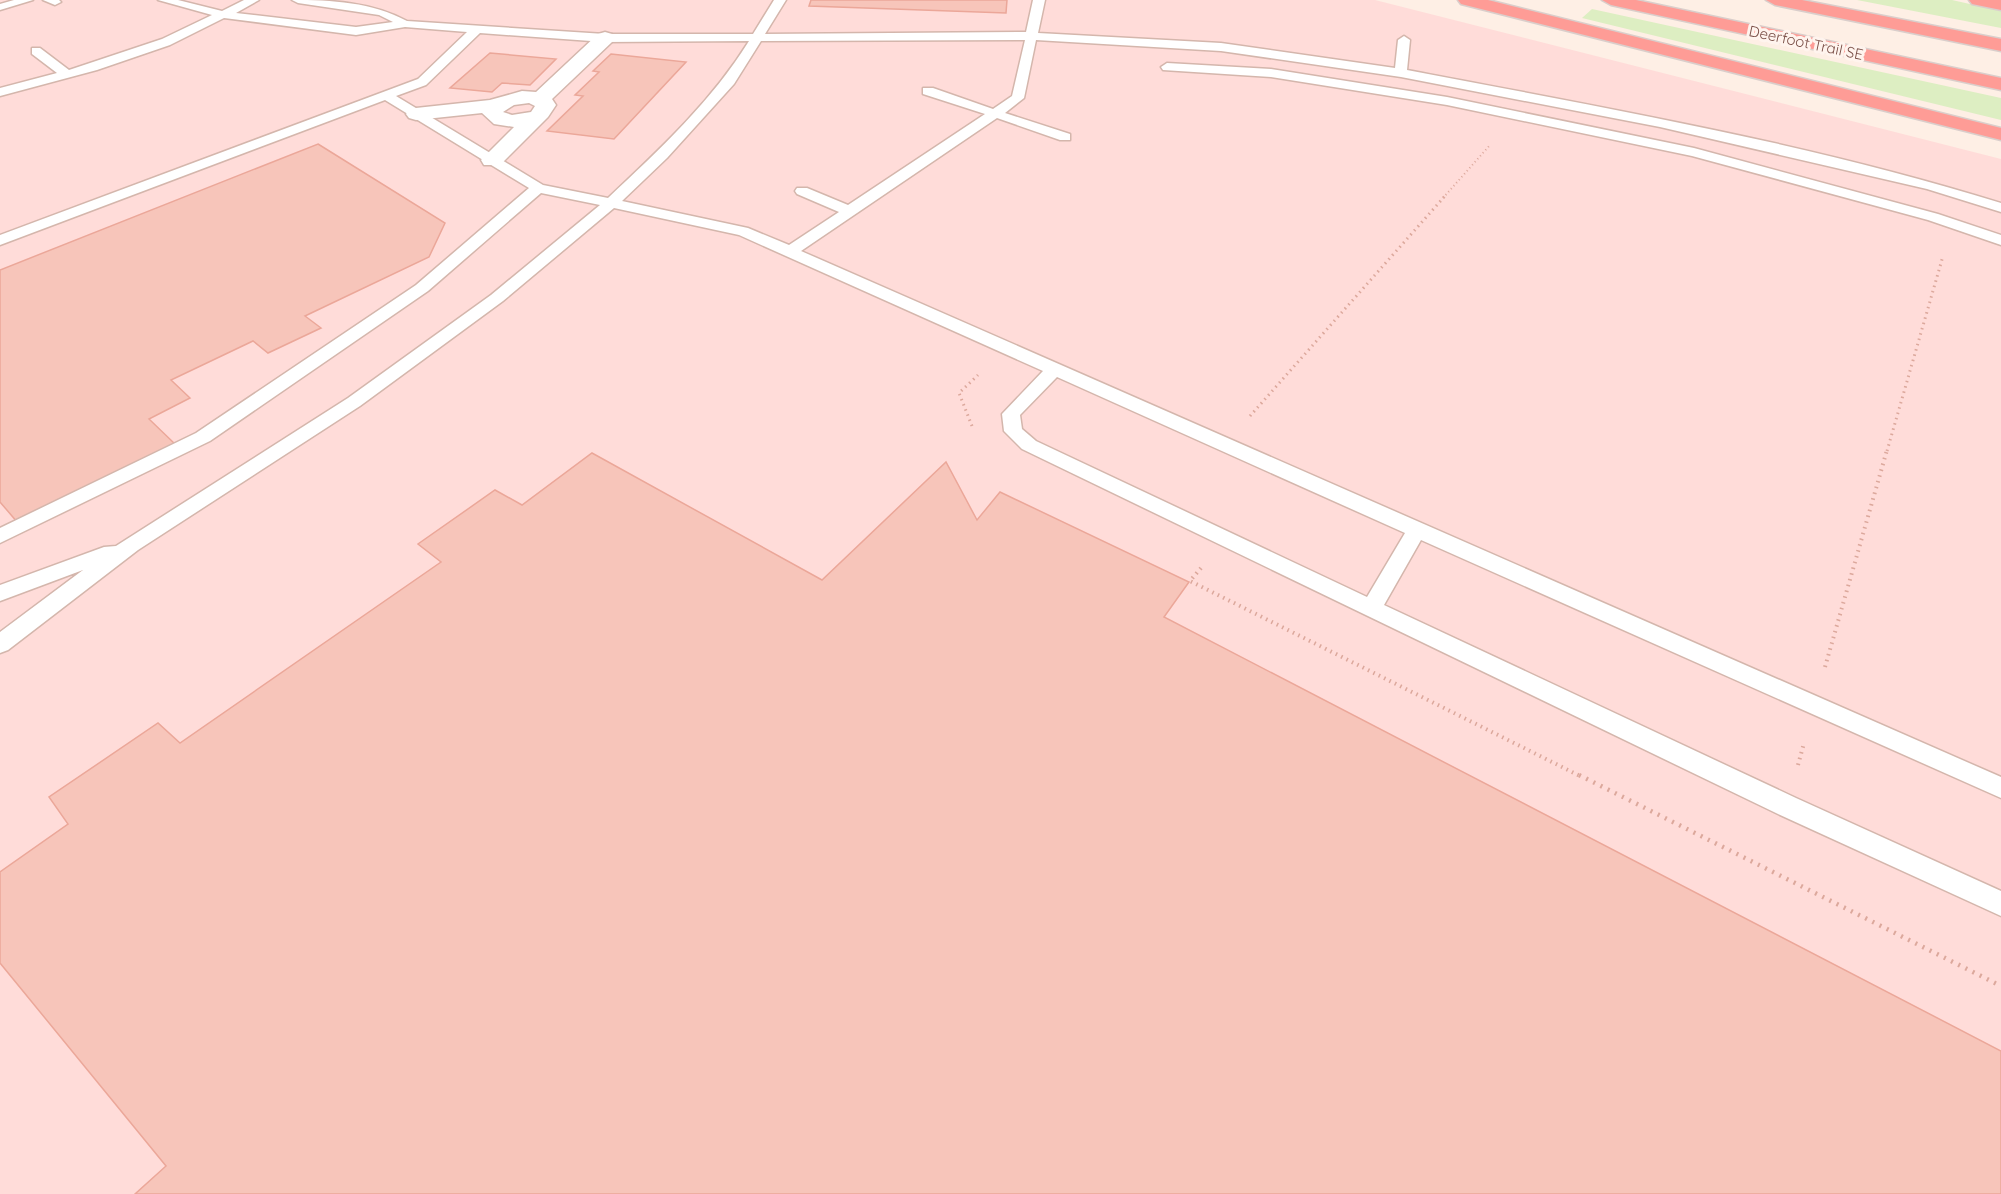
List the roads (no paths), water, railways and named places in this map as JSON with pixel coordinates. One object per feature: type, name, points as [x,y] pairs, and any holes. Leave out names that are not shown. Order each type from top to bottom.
[{"type":"highway","points":[[1467,0],[2001,134]]},
{"type":"highway","name":"Deerfoot Trail SE","points":[[1611,0],[2001,84]]},
{"type":"highway","name":"Deerfoot Trail SE","points":[[1775,0],[2001,45]]},
{"type":"highway","points":[[1978,0],[2001,5]]},
{"type":"street","points":[[492,160],[537,108],[605,38]]},
{"type":"street","points":[[416,114],[495,106],[492,114],[500,120],[517,121],[537,108]]},
{"type":"lane","points":[[0,7],[27,0]]},
{"type":"lane","points":[[164,0],[225,15],[356,31],[405,24],[605,38],[1033,36],[1221,47],[1401,73],[1660,123],[1931,186],[2001,208]]},
{"type":"lane","points":[[0,92],[67,74],[166,42],[253,0]]},
{"type":"lane","points":[[298,0],[381,12],[405,24]]},
{"type":"lane","points":[[0,644],[131,545],[354,402],[497,298],[613,202],[662,155],[730,81],[780,0]]},
{"type":"lane","points":[[789,252],[1018,98],[1039,0]]},
{"type":"lane","points":[[0,240],[422,82],[477,29]]},
{"type":"lane","points":[[1401,73],[1404,40]]},
{"type":"lane","points":[[36,51],[67,74]]},
{"type":"lane","points":[[1167,68],[1271,73],[1447,100],[1694,152],[1952,223],[2001,240]]},
{"type":"lane","points":[[928,91],[1065,137]]},
{"type":"lane","points":[[387,96],[538,188],[742,231],[2001,788]]},
{"type":"lane","points":[[0,536],[203,437],[422,288],[538,188]]},
{"type":"lane","points":[[802,191],[849,211]]},
{"type":"lane","points":[[1055,369],[1011,414],[1012,432],[1029,446],[1787,807],[2001,904]]},
{"type":"lane","points":[[1371,608],[1417,530]]},
{"type":"lane","points":[[0,593],[131,545]]}]
